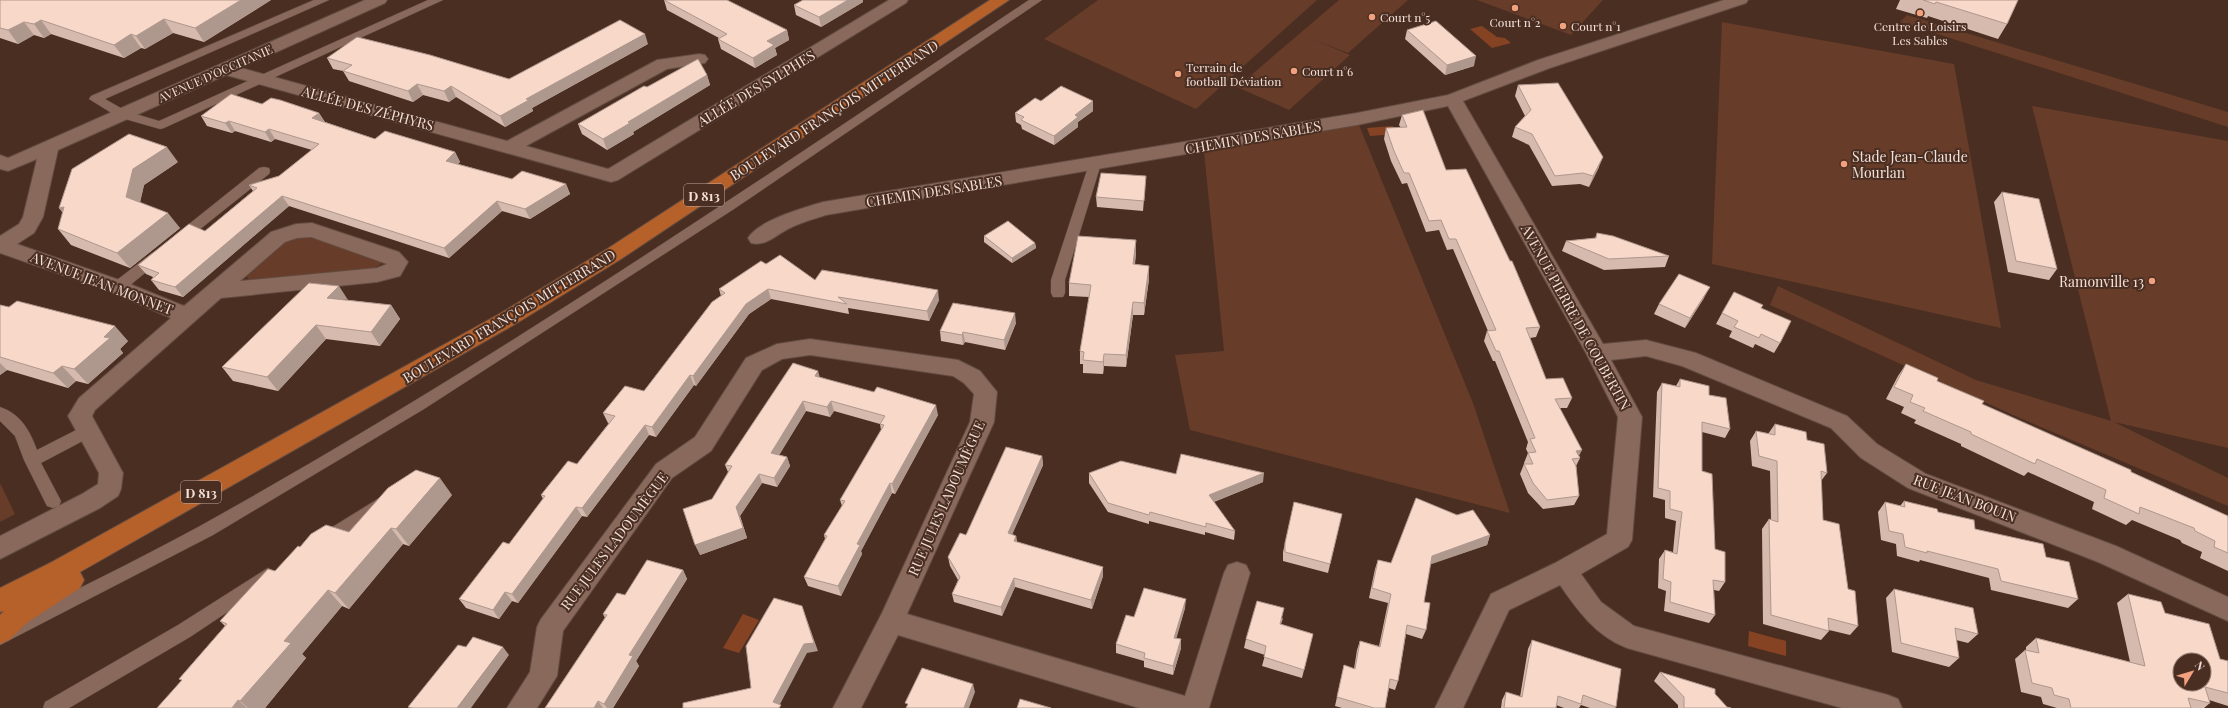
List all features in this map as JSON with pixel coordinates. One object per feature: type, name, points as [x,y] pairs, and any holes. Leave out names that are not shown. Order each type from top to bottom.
[{"type":"main road","name":"BOULEVARD FRANÇOIS MITTERRAND","points":[[0,601],[59,571],[509,318],[614,254],[1001,0]]},
{"type":"main road","points":[[0,632],[19,614],[49,593],[400,380]]},
{"type":"street","name":"AVENUE D'OCCITANIE","points":[[0,162],[8,165],[50,145],[379,0]]},
{"type":"street","name":"ALLÉE DES SYLPHES","points":[[611,176],[900,0]]},
{"type":"street","name":"CHEMIN DES SABLES","points":[[758,238],[783,223],[823,209],[1357,119],[1453,99],[1544,64],[1740,0]]},
{"type":"street","points":[[511,147],[663,64],[699,58]]},
{"type":"street","name":"ALLÉE DES ZÉPHYRS","points":[[225,69],[511,147],[611,176]]},
{"type":"street","name":"AVENUE PIERRE DE COUBERTIN","points":[[1449,708],[1500,602],[1564,572],[1619,540],[1630,417],[1597,353],[1453,99]]},
{"type":"street","points":[[0,246],[27,228],[33,217],[50,145]]},
{"type":"street","points":[[187,316],[215,291],[278,238],[296,231],[312,230],[392,257],[398,262],[393,270],[377,275],[215,291]]},
{"type":"street","name":"AVENUE JEAN MONNET","points":[[0,246],[118,287],[136,296],[187,316],[87,404],[80,416],[111,473],[109,489],[91,501],[0,548]]},
{"type":"street","name":"RUE JULES LADOUMÈGUE","points":[[521,708],[543,676],[550,627],[664,472],[703,444],[754,364],[777,352],[810,347],[958,368],[972,377],[986,392],[982,422],[891,621],[847,708]]},
{"type":"street","name":"RUE JEAN BOUIN","points":[[1597,353],[1646,348],[1688,359],[1839,422],[1869,451],[1917,481],[2107,554],[2228,609]]},
{"type":"street","points":[[1564,572],[1592,610],[1627,636],[1888,708]]},
{"type":"street","points":[[1195,708],[1237,573]]},
{"type":"street","points":[[891,621],[1146,703],[1182,708]]},
{"type":"lane","points":[[323,0],[95,99],[122,114],[160,125],[437,0]]},
{"type":"lane","points":[[0,636],[204,532],[483,364],[670,246],[1036,0]]},
{"type":"lane","points":[[1058,294],[1058,280],[1095,164]]},
{"type":"lane","points":[[118,287],[264,171]]},
{"type":"lane","points":[[0,413],[14,420],[53,501]]},
{"type":"lane","points":[[32,460],[88,431]]},
{"type":"lane","points":[[308,551],[393,496]]},
{"type":"lane","points":[[52,708],[184,630],[282,568]]},
{"type":"shaded area","name":"Terrain de football Déviation","points":[[1098,0],[1317,0],[1196,109],[1044,39]]},
{"type":"shaded area","points":[[1339,0],[1408,0],[1348,53],[1315,40],[1350,55],[1289,110],[1237,87]]},
{"type":"shaded area","name":"Court n°1","points":[[1477,0],[1603,0],[1571,35]]},
{"type":"shaded area","points":[[1907,15],[2228,112],[2228,127],[1900,22]]},
{"type":"shaded area","name":"Stade Jean-Claude Mourlan","points":[[1722,22],[1954,64],[2001,328],[1712,264]]},
{"type":"shaded area","points":[[1482,26],[1497,37],[1505,38],[1511,43],[1492,48],[1470,29]]},
{"type":"shaded area","name":"Ramonville 13","points":[[2032,106],[2228,141],[2228,448],[2114,422],[2228,478],[2228,506],[2022,419],[1770,305],[1778,286],[1976,380],[2111,421]]},
{"type":"shaded area","points":[[1359,125],[1473,403],[1510,513],[1190,430],[1175,355],[1224,351],[1204,152]]},
{"type":"shaded area","points":[[1393,126],[1396,134],[1370,136],[1367,128]]},
{"type":"shaded area","points":[[305,236],[381,260],[381,264],[372,270],[250,281],[246,276],[249,270],[291,237]]},
{"type":"shaded area","points":[[0,483],[15,514],[0,522]]},
{"type":"shaded area","points":[[743,614],[759,620],[739,653],[723,648]]},
{"type":"shaded area","points":[[1749,631],[1786,641],[1786,656],[1748,646]]},
{"type":"building","points":[[0,0],[241,0],[195,28],[164,19],[136,36],[131,34],[114,45],[41,20],[34,24],[24,22],[8,30],[0,28]]},
{"type":"building","points":[[664,0],[727,0],[787,30],[767,41],[774,45],[753,58],[718,39],[727,34]]},
{"type":"building","points":[[803,0],[848,0],[819,17],[794,5]]},
{"type":"building","points":[[1923,0],[2018,0],[2007,24],[1936,2],[1935,4]]},
{"type":"building","points":[[620,20],[645,34],[526,99],[529,100],[500,116],[451,86],[444,91],[417,84],[408,91],[343,71],[352,65],[327,58],[357,37],[430,55],[509,79]]},
{"type":"building","points":[[1436,21],[1476,56],[1447,65],[1407,30]]},
{"type":"building","points":[[698,59],[707,75],[628,122],[630,123],[603,139],[578,124],[644,86],[647,87]]},
{"type":"building","points":[[1558,83],[1603,157],[1593,176],[1583,173],[1555,176],[1532,134],[1515,127],[1531,110],[1518,85]]},
{"type":"building","points":[[1061,86],[1093,101],[1075,115],[1078,117],[1054,136],[1021,120],[1024,117],[1015,113],[1035,98],[1041,101]]},
{"type":"building","points":[[231,94],[262,104],[271,98],[280,100],[319,113],[312,118],[375,139],[385,131],[455,152],[446,161],[512,179],[522,171],[566,184],[525,209],[497,201],[444,248],[282,196],[175,287],[151,280],[159,273],[138,265],[189,224],[205,231],[257,188],[249,185],[279,176],[319,144],[269,129],[265,132],[229,121],[225,123],[201,116]]},
{"type":"building","points":[[1423,110],[1446,170],[1466,169],[1510,261],[1512,261],[1540,327],[1526,328],[1546,379],[1563,378],[1572,398],[1555,399],[1582,450],[1576,451],[1580,458],[1572,459],[1576,466],[1579,496],[1547,500],[1533,483],[1524,464],[1533,464],[1528,453],[1536,452],[1530,439],[1535,438],[1499,351],[1496,351],[1487,331],[1496,330],[1456,239],[1449,239],[1441,220],[1429,221],[1409,173],[1404,173],[1394,151],[1386,128],[1407,127],[1402,115]]},
{"type":"building","points":[[129,134],[167,147],[133,169],[126,197],[168,213],[117,253],[58,229],[64,207],[59,208],[72,169]]},
{"type":"building","points":[[1101,173],[1146,176],[1144,201],[1096,197]]},
{"type":"building","points":[[2002,192],[2039,199],[2057,269],[2016,261]]},
{"type":"building","points":[[1008,221],[1035,243],[1012,258],[984,236]]},
{"type":"building","points":[[1597,233],[1613,236],[1669,256],[1609,259],[1566,241],[1596,238]]},
{"type":"building","points":[[1078,236],[1136,240],[1133,264],[1149,266],[1144,303],[1133,302],[1126,355],[1104,354],[1103,362],[1083,360],[1084,352],[1080,351],[1091,285],[1069,283]]},
{"type":"building","points":[[780,255],[815,280],[822,270],[938,290],[927,311],[838,297],[847,304],[768,289],[746,304],[693,376],[690,375],[652,427],[645,425],[582,508],[576,507],[512,594],[505,592],[493,610],[459,599],[503,542],[509,544],[545,496],[541,495],[568,461],[577,464],[615,416],[603,413],[625,386],[644,391],[712,302],[725,293],[719,289],[761,261],[766,264]]},
{"type":"building","points":[[1679,274],[1710,287],[1690,318],[1659,304]]},
{"type":"building","points":[[309,283],[339,286],[327,298],[391,305],[371,332],[316,325],[267,377],[222,367]]},
{"type":"building","points":[[1734,292],[1763,305],[1761,308],[1791,321],[1780,343],[1761,334],[1759,338],[1734,327],[1738,321],[1722,313]]},
{"type":"building","points":[[17,301],[115,326],[104,337],[110,338],[74,369],[62,366],[53,373],[0,357],[0,305],[9,307]]},
{"type":"building","points":[[953,303],[1015,313],[1004,340],[963,332],[962,335],[940,331]]},
{"type":"building","points":[[793,363],[818,371],[815,376],[874,392],[877,387],[936,405],[892,484],[890,483],[857,544],[860,545],[838,586],[804,577],[827,536],[824,535],[845,501],[840,500],[884,425],[880,424],[885,416],[831,401],[827,407],[803,401],[771,453],[787,457],[774,478],[759,474],[736,507],[743,528],[695,545],[683,509],[712,499],[732,466],[725,465]]},
{"type":"building","points":[[1906,364],[1938,378],[1937,381],[1984,401],[1982,404],[2131,470],[2131,472],[2228,516],[2228,553],[2214,547],[2215,541],[2195,531],[2194,528],[2140,507],[2139,514],[2104,498],[2106,490],[2037,459],[2035,464],[1971,434],[1971,432],[1923,411],[1925,408],[1910,402],[1913,395],[1894,387]]},
{"type":"building","points":[[1680,379],[1709,386],[1709,395],[1726,398],[1730,429],[1702,422],[1702,471],[1712,474],[1715,549],[1725,552],[1725,582],[1713,580],[1715,615],[1670,602],[1671,582],[1663,579],[1665,550],[1677,554],[1682,512],[1670,509],[1670,491],[1658,488],[1662,383],[1680,387]]},
{"type":"building","points":[[1775,424],[1806,432],[1807,440],[1824,444],[1827,473],[1821,471],[1823,520],[1839,524],[1848,589],[1855,591],[1858,626],[1828,618],[1829,631],[1771,615],[1769,519],[1778,522],[1777,461],[1759,456],[1756,431],[1775,435]]},
{"type":"building","points":[[1006,447],[1042,456],[1008,533],[1016,536],[1014,541],[1103,567],[1091,600],[1014,578],[1001,607],[952,594],[960,577],[948,557],[960,533],[966,535]]},
{"type":"building","points":[[1181,454],[1264,473],[1209,495],[1235,531],[1206,523],[1206,527],[1150,512],[1149,515],[1108,503],[1089,473],[1121,461],[1176,474]]},
{"type":"building","points":[[416,470],[440,478],[396,529],[391,528],[335,593],[328,590],[284,641],[291,643],[240,701],[238,700],[232,708],[157,708],[182,680],[179,679],[227,624],[220,621],[268,569],[275,571],[311,534],[326,525],[349,532],[388,488]]},
{"type":"building","points":[[1416,498],[1457,515],[1473,510],[1490,535],[1432,556],[1424,602],[1430,603],[1426,630],[1407,625],[1398,681],[1390,679],[1385,708],[1374,708],[1337,697],[1344,665],[1355,669],[1360,641],[1380,647],[1391,594],[1372,588],[1378,560],[1391,563]]},
{"type":"building","points":[[1904,501],[1937,509],[1938,512],[1974,520],[1975,529],[2043,544],[2046,557],[2069,562],[2078,599],[2001,581],[1998,569],[1905,547],[1903,534],[1889,531],[1885,502],[1905,507]]},
{"type":"building","points":[[1294,502],[1342,514],[1330,564],[1285,552],[1285,543]]},
{"type":"building","points":[[647,560],[683,570],[629,655],[633,656],[604,704],[598,701],[594,708],[545,708],[607,615],[603,614],[617,593],[625,595]]},
{"type":"building","points":[[1144,588],[1186,599],[1174,638],[1181,639],[1173,666],[1144,658],[1145,653],[1116,644],[1126,615],[1134,617]]},
{"type":"building","points":[[1894,589],[1973,608],[1978,634],[1955,628],[1959,658],[1901,643]]},
{"type":"building","points":[[2128,594],[2161,602],[2165,613],[2209,624],[2220,659],[2228,661],[2228,693],[2212,689],[2212,652],[2172,652],[2172,692],[2207,692],[2210,703],[2188,698],[2191,708],[2071,708],[2069,699],[2054,695],[2052,688],[2032,683],[2025,650],[2039,653],[2036,638],[2145,666]]},
{"type":"building","points":[[774,598],[802,606],[814,643],[804,644],[773,702],[781,705],[779,708],[683,708],[683,703],[751,688],[746,646]]},
{"type":"building","points":[[1257,601],[1284,608],[1280,624],[1313,634],[1304,670],[1264,657],[1266,646],[1246,639]]},
{"type":"building","points":[[473,637],[503,647],[457,708],[408,707],[458,645],[466,647]]},
{"type":"building","points":[[1532,640],[1621,669],[1616,707],[1583,695],[1581,704],[1558,696],[1556,708],[1504,708],[1506,692],[1522,697]]},
{"type":"building","points":[[922,668],[973,684],[964,708],[906,708],[908,704],[905,703]]},
{"type":"building","points":[[1660,672],[1715,689],[1715,694],[1727,707],[1731,708],[1684,708],[1684,697]]},
{"type":"building","points":[[1020,699],[1051,708],[1017,708]]},
{"type":"place","name":"Court n°2","points":[[1515,8]]},
{"type":"place","name":"Centre de Loisirs Les Sables","points":[[1920,13]]},
{"type":"place","name":"Court n°5","points":[[1372,17]]},
{"type":"place","name":"Court n°1","points":[[1563,26]]},
{"type":"place","name":"Court n°6","points":[[1294,71]]},
{"type":"place","name":"Terrain de football Déviation","points":[[1178,74]]},
{"type":"place","name":"Stade Jean-Claude Mourlan","points":[[1844,164]]},
{"type":"place","name":"Ramonville 13","points":[[2152,281]]}]
